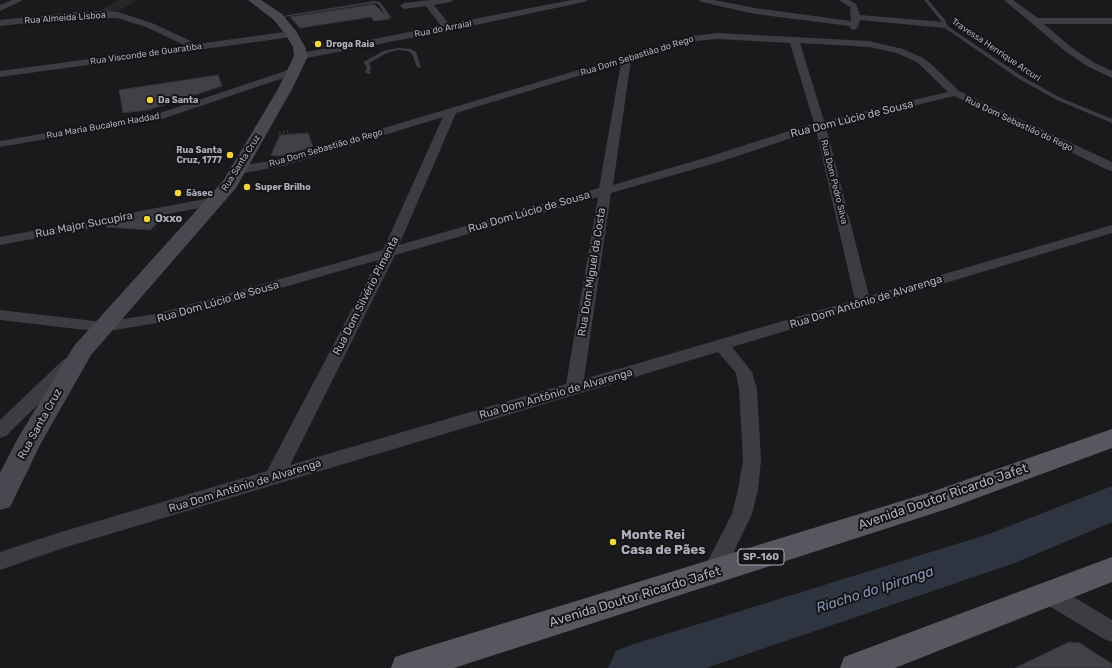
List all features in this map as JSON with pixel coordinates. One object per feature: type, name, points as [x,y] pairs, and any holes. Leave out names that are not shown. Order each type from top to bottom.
[{"type":"main road","points":[[254,0],[278,17],[292,34],[299,47],[301,56]]},
{"type":"main road","name":"Rua Santa Cruz","points":[[0,499],[27,445],[82,351],[216,201],[238,170],[301,56]]},
{"type":"main road","name":"Avenida Doutor Ricardo Jafet","points":[[407,668],[940,500],[1112,438]]},
{"type":"main road","points":[[856,668],[887,663],[1049,594],[1108,576]]},
{"type":"street","points":[[0,8],[20,0]]},
{"type":"street","points":[[404,6],[450,0]]},
{"type":"street","name":"Rua do Arraial","points":[[301,56],[584,0]]},
{"type":"street","points":[[702,0],[755,11],[855,21],[944,25]]},
{"type":"street","points":[[843,0],[852,6],[855,21],[852,43]]},
{"type":"street","points":[[1008,0],[1036,21],[1068,49],[1090,64],[1112,75]]},
{"type":"street","points":[[428,3],[447,28]]},
{"type":"street","name":"Rua Almeida Lisboa","points":[[0,23],[76,16],[118,15],[144,23],[196,47]]},
{"type":"street","points":[[1036,21],[1111,22]]},
{"type":"street","name":"Rua Visconde de Guaratiba","points":[[0,74],[292,34]]},
{"type":"street","name":"Rua Dom Sebastião do Rego","points":[[238,170],[279,162],[452,112],[695,38],[718,36],[794,39],[887,47],[910,55],[928,66],[954,94],[1110,164]]},
{"type":"street","name":"Rua Dom Pedro Silva","points":[[794,39],[820,125],[863,302]]},
{"type":"street","name":"Rua Dom Miguel da Costa","points":[[574,389],[604,190],[626,60]]},
{"type":"street","name":"Rua Maria Bucalem Haddad","points":[[0,144],[158,117],[294,71]]},
{"type":"street","name":"Rua Dom Lúcio de Sousa","points":[[0,315],[104,327],[157,319],[712,160],[820,125],[954,94]]},
{"type":"street","name":"Rua Dom Silvério Pimenta","points":[[274,477],[389,253],[452,112]]},
{"type":"street","name":"Rua Major Sucupira","points":[[0,241],[216,201]]},
{"type":"street","name":"Rua Dom Antônio de Alvarenga","points":[[0,561],[61,540],[722,346],[863,302],[1112,229]]},
{"type":"street","points":[[713,572],[742,514],[748,490],[752,460],[748,389],[744,372],[722,346]]},
{"type":"street","name":"Rua Santa Cruz","points":[[0,430],[82,351]]},
{"type":"street","points":[[1049,594],[1112,632]]},
{"type":"lane","name":"Travessa Henrique Arcuri","points":[[926,0],[944,22],[944,25],[1038,88],[1059,99],[1112,121]]},
{"type":"lane","points":[[278,17],[374,2],[378,3],[389,17]]},
{"type":"lane","points":[[369,73],[367,71],[369,67],[366,63],[384,52],[398,49],[409,50],[414,53],[419,67]]},
{"type":"shaded area","points":[[117,0],[137,0],[117,12],[99,12]]},
{"type":"building","points":[[374,4],[389,19],[374,21],[371,17],[300,28],[290,17]]},
{"type":"building","name":"Droga Raia","points":[[312,42],[321,42],[324,46],[317,47]]},
{"type":"building","name":"Da Santa","points":[[218,75],[222,86],[148,110],[123,113],[119,90]]},
{"type":"building","points":[[308,133],[313,147],[280,156],[271,155],[280,135]]},
{"type":"building","name":"Oxxo","points":[[162,213],[166,215],[150,230],[106,227],[111,222]]},
{"type":"building","points":[[1069,642],[1080,643],[1112,664],[1112,668],[1015,668]]},
{"type":"waterway","name":"Riacho do Ipiranga","points":[[634,668],[999,550],[1112,503]]},
{"type":"place","name":"Droga Raia","points":[[318,44]]},
{"type":"place","name":"Da Santa","points":[[150,100]]},
{"type":"place","name":"Rua Santa Cruz, 1777","points":[[230,155]]},
{"type":"place","name":"Super Brilho","points":[[247,187]]},
{"type":"place","name":"5àsec","points":[[178,193]]},
{"type":"place","name":"Oxxo","points":[[147,219]]},
{"type":"place","name":"Monte Rei Casa de Pães","points":[[613,542]]}]
